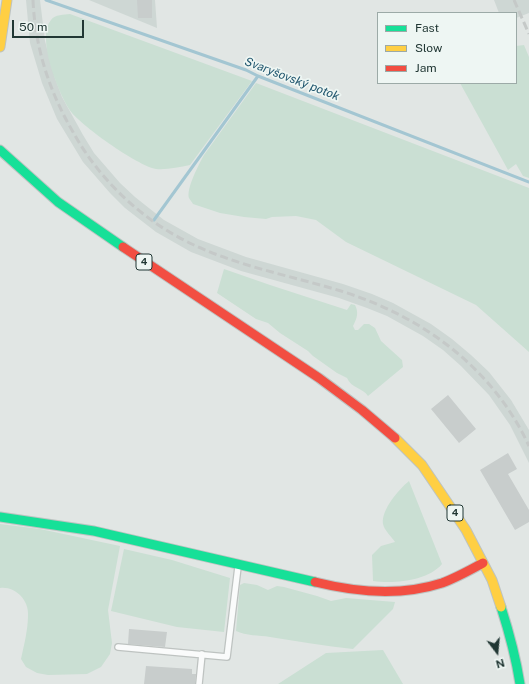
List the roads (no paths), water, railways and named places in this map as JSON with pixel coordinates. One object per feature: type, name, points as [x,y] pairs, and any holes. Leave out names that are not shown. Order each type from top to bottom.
[{"type":"main road","points":[[0,47],[7,0]]},
{"type":"main road","name":"4","points":[[0,150],[58,202],[78,217],[319,378],[362,410],[391,434],[422,465],[466,530],[492,580],[517,662],[520,684]]},
{"type":"main road","points":[[0,517],[94,531],[326,585],[359,590],[407,590],[441,584],[461,576],[483,563]]},
{"type":"lane","points":[[118,647],[227,657],[238,564]]},
{"type":"lane","points":[[199,684],[202,654]]},
{"type":"waterway","name":"Svaryšovský potok","points":[[46,0],[246,70],[529,182]]},
{"type":"waterway","points":[[154,220],[258,76]]},
{"type":"railway","points":[[33,0],[34,17],[40,52],[50,85],[57,101],[84,150],[96,167],[125,198],[158,225],[176,236],[212,253],[248,265],[341,291],[371,302],[427,330],[475,369],[496,392],[514,418],[529,446]]},
{"type":"railway","points":[[514,0],[529,34]]}]
